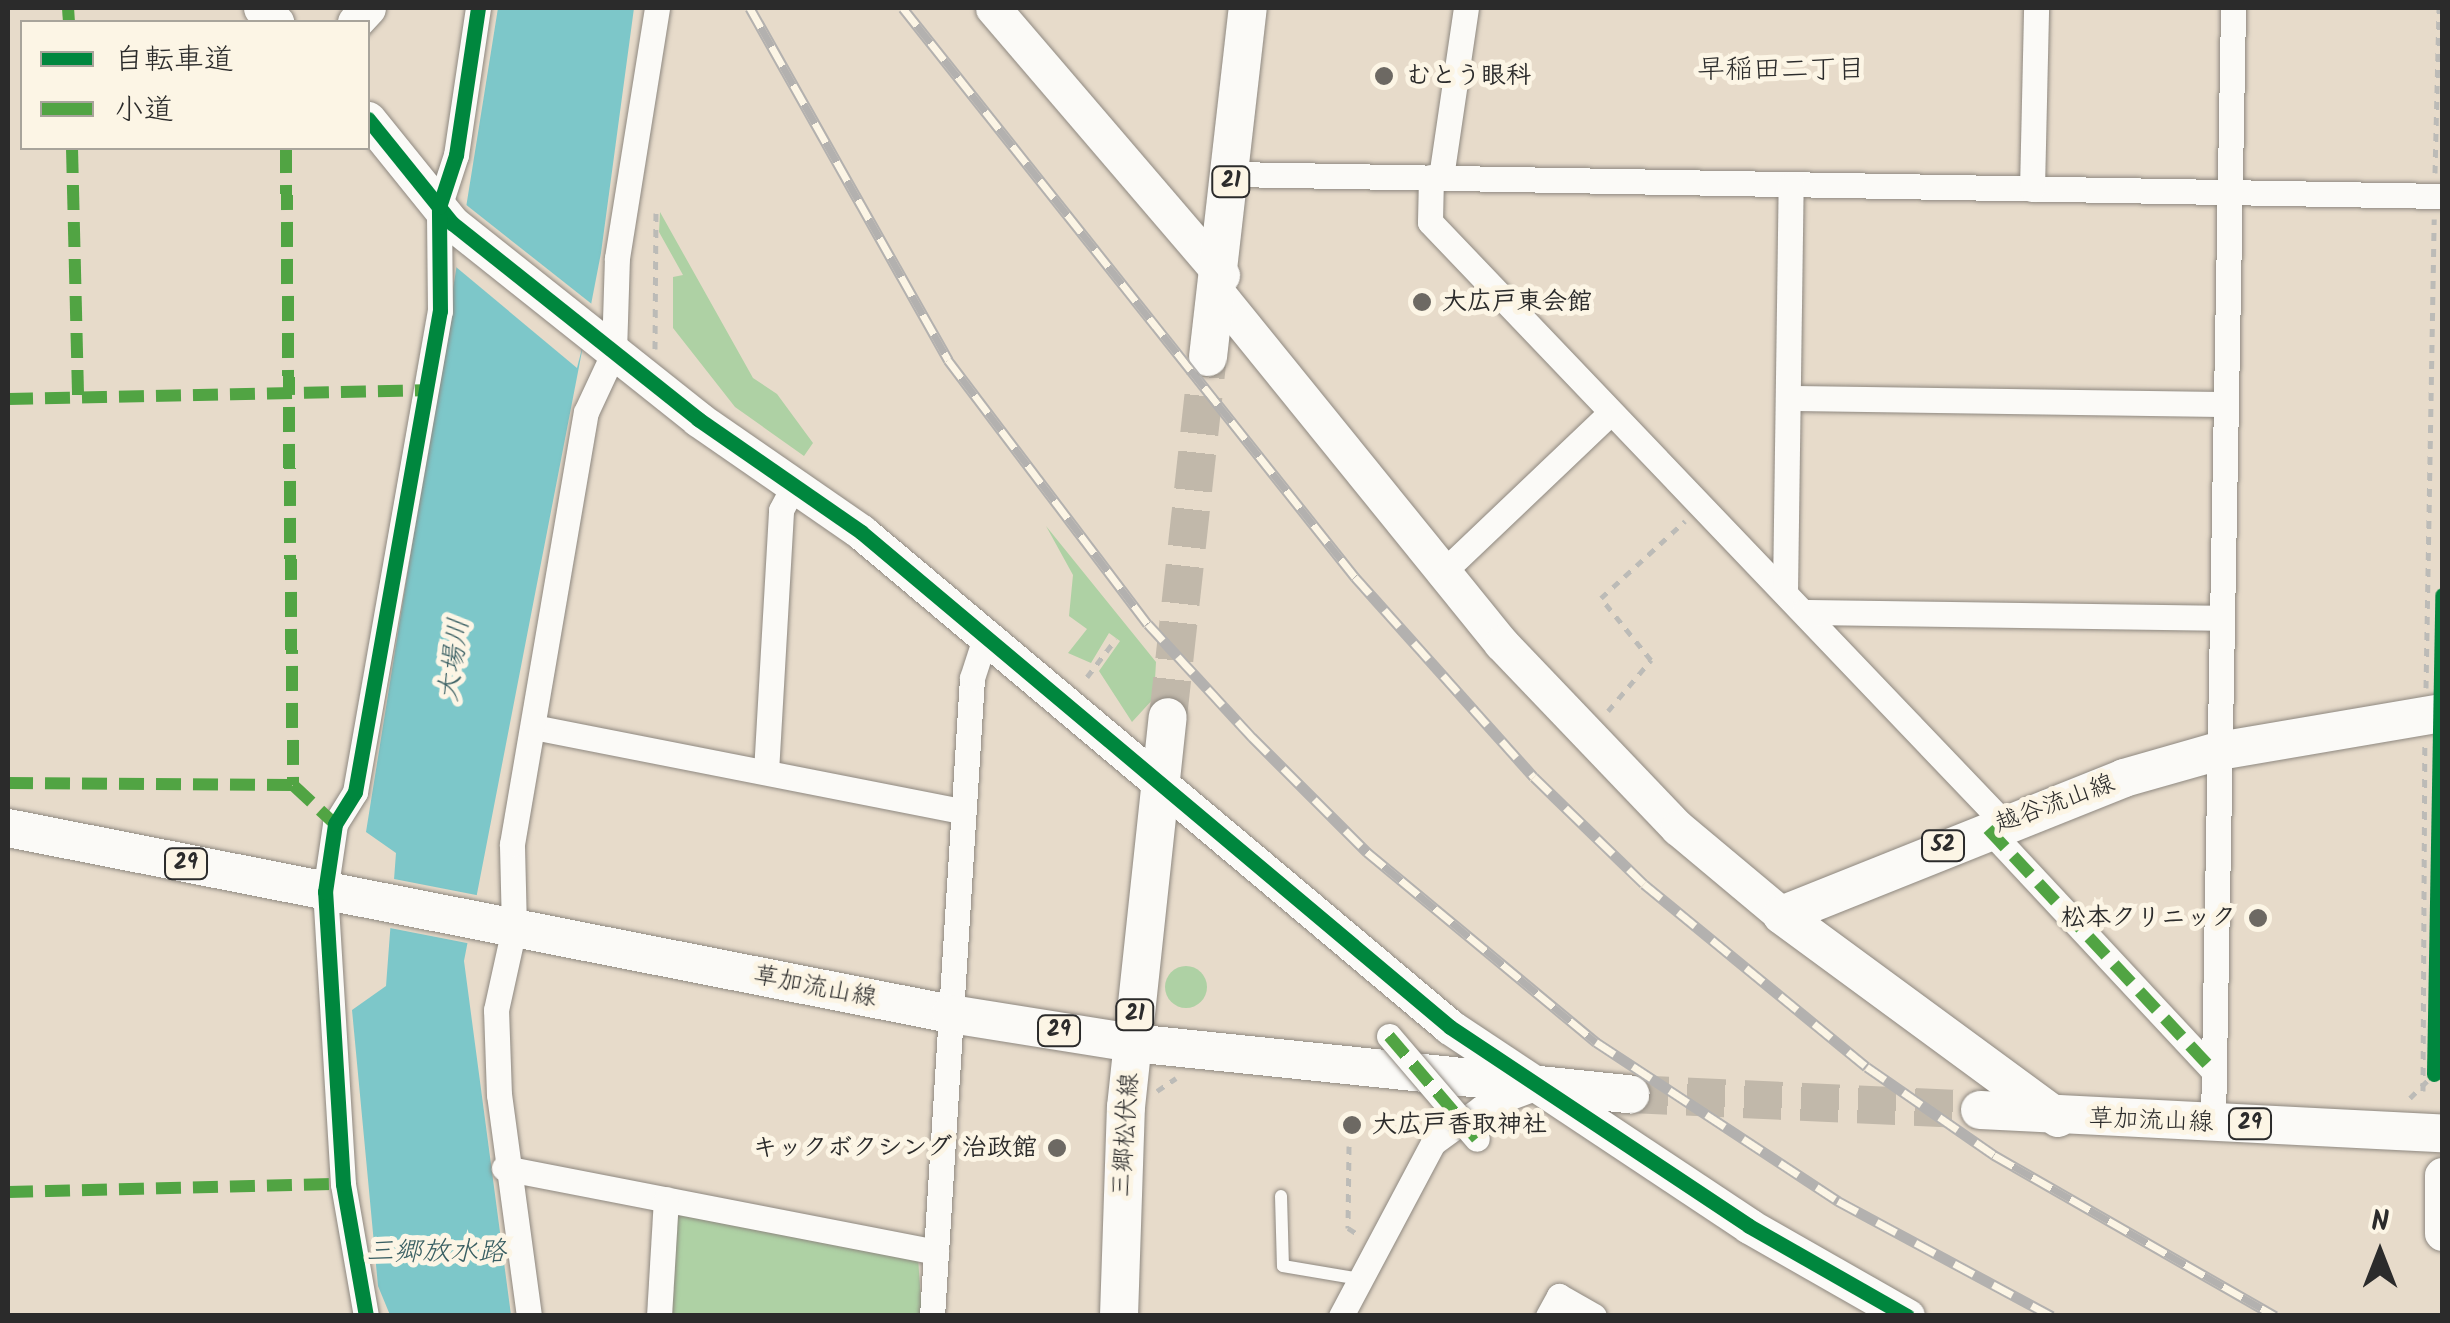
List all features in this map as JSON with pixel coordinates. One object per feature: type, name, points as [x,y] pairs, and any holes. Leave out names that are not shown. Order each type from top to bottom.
[{"type":"main road","name":"21","points":[[1208,356],[1221,286],[1248,8]]},
{"type":"main road","name":"越谷流山線","points":[[1782,915],[1996,826],[2218,752],[2435,715]]},
{"type":"main road","name":"三郷松伏線","points":[[1119,1316],[1132,1043],[1168,717]]},
{"type":"main road","name":"草加流山線","points":[[8,828],[951,1014],[1132,1043],[1630,1094]]},
{"type":"main road","points":[[1782,915],[2058,1118]]},
{"type":"main road","name":"草加流山線","points":[[1980,1110],[2058,1118],[2442,1133]]},
{"type":"street","points":[[366,1316],[343,1184],[324,892],[335,824],[354,792],[440,311],[445,215],[478,8]]},
{"type":"street","points":[[529,1316],[504,1168],[496,1010],[512,844],[586,412],[604,344],[657,8]]},
{"type":"street","points":[[994,8],[1221,286],[1440,575],[1678,828],[1782,915]]},
{"type":"street","points":[[1466,8],[1430,222],[1804,612],[2213,1070]]},
{"type":"street","points":[[2032,188],[2036,8]]},
{"type":"street","points":[[2213,1122],[2234,8]]},
{"type":"street","points":[[370,121],[445,215],[604,344],[794,486],[985,638],[1450,1027],[1863,1305],[1907,1316]]},
{"type":"street","points":[[1232,174],[2439,196]]},
{"type":"street","points":[[1785,592],[1791,185]]},
{"type":"street","points":[[1790,398],[2225,404]]},
{"type":"street","points":[[1440,575],[1611,412]]},
{"type":"street","points":[[766,772],[782,510],[794,486]]},
{"type":"street","points":[[1804,612],[2221,618]]},
{"type":"street","points":[[932,1316],[974,654],[985,638]]},
{"type":"street","points":[[533,726],[963,811]]},
{"type":"street","points":[[1389,1036],[1477,1138]]},
{"type":"street","points":[[1341,1316],[1433,1143],[1481,1108],[1540,1086]]},
{"type":"street","points":[[504,1168],[936,1252]]},
{"type":"street","points":[[2442,1174],[2442,1233]]},
{"type":"street","points":[[659,1316],[666,1199]]},
{"type":"street","points":[[1548,1316],[1559,1296],[1594,1316]]},
{"type":"lane","points":[[1281,1196],[1283,1266],[1360,1279]]},
{"type":"path","points":[[2403,1103],[2424,1091],[2434,1074],[2438,8]]},
{"type":"path","points":[[655,336],[656,213]]},
{"type":"path","points":[[1609,728],[1595,714],[1628,696],[1651,660],[1601,598],[1690,517]]},
{"type":"path","points":[[2424,1091],[2442,595]]},
{"type":"path","points":[[1087,677],[1116,639]]},
{"type":"path","points":[[1349,1146],[1348,1228],[1361,1236]]},
{"type":"green space","points":[[660,212],[753,378],[777,394],[813,443],[804,456],[735,407],[673,328],[673,277],[683,275],[659,232]]},
{"type":"green space","points":[[1046,526],[1156,662],[1154,698],[1132,722],[1099,671],[1120,641],[1109,633],[1091,663],[1068,653],[1087,629],[1069,616],[1073,575]]},
{"type":"green space","points":[[1186,966],[1201,972],[1207,987],[1201,1002],[1186,1008],[1171,1002],[1165,987],[1171,972]]},
{"type":"green space","points":[[676,1211],[918,1257],[922,1315],[669,1316]]},
{"type":"water","points":[[498,8],[634,8],[601,253],[464,961],[511,1315],[390,1315],[378,1286],[352,1010],[386,986],[396,853],[366,832]]},
{"type":"pier","points":[[460,200],[593,305],[577,368],[450,262]]},
{"type":"pier","points":[[389,878],[481,896],[472,944],[380,926]]},
{"type":"tunnel","points":[[1168,717],[1208,357]]},
{"type":"tunnel","points":[[1630,1094],[1980,1110]]},
{"type":"railway","points":[[750,8],[948,360],[1148,624],[1252,737],[1367,852],[1596,1042],[1838,1201],[2052,1316]]},
{"type":"railway","points":[[903,8],[1355,577],[1534,777],[1644,884],[1867,1067],[1994,1155],[2275,1316]]},
{"type":"marked path","points":[[68,8],[69,20]]},
{"type":"marked path","points":[[72,150],[78,398]]},
{"type":"marked path","points":[[286,150],[293,785],[335,824]]},
{"type":"marked path","points":[[8,399],[424,390]]},
{"type":"marked path","points":[[8,783],[293,785]]},
{"type":"marked path","points":[[1988,829],[2213,1070]]},
{"type":"marked path","points":[[1389,1036],[1477,1139]]},
{"type":"marked path","points":[[8,1192],[343,1184]]},
{"type":"cycle path","points":[[366,1316],[343,1184],[325,892],[335,824],[355,792],[440,311],[439,207],[456,155],[478,8]]},
{"type":"cycle path","points":[[370,121],[452,223],[698,419],[861,532],[1450,1027],[1749,1226],[1907,1316]]},
{"type":"cycle path","points":[[2434,1074],[2442,595]]},
{"type":"place","name":"むとう眼科","points":[[1384,76]]},
{"type":"place","name":"大広戸東会館","points":[[1422,302]]},
{"type":"place","name":"松本クリニック","points":[[2258,918]]},
{"type":"place","name":"大広戸香取神社","points":[[1352,1125]]},
{"type":"place","name":"キックボクシング 治政館","points":[[1057,1148]]},
{"type":"district","name":"早稲田二丁目","points":[[1781,71]]},
{"type":"water label","name":"大場川","points":[[455,660]]},
{"type":"water label","name":"三郷放水路","points":[[436,1253]]}]
